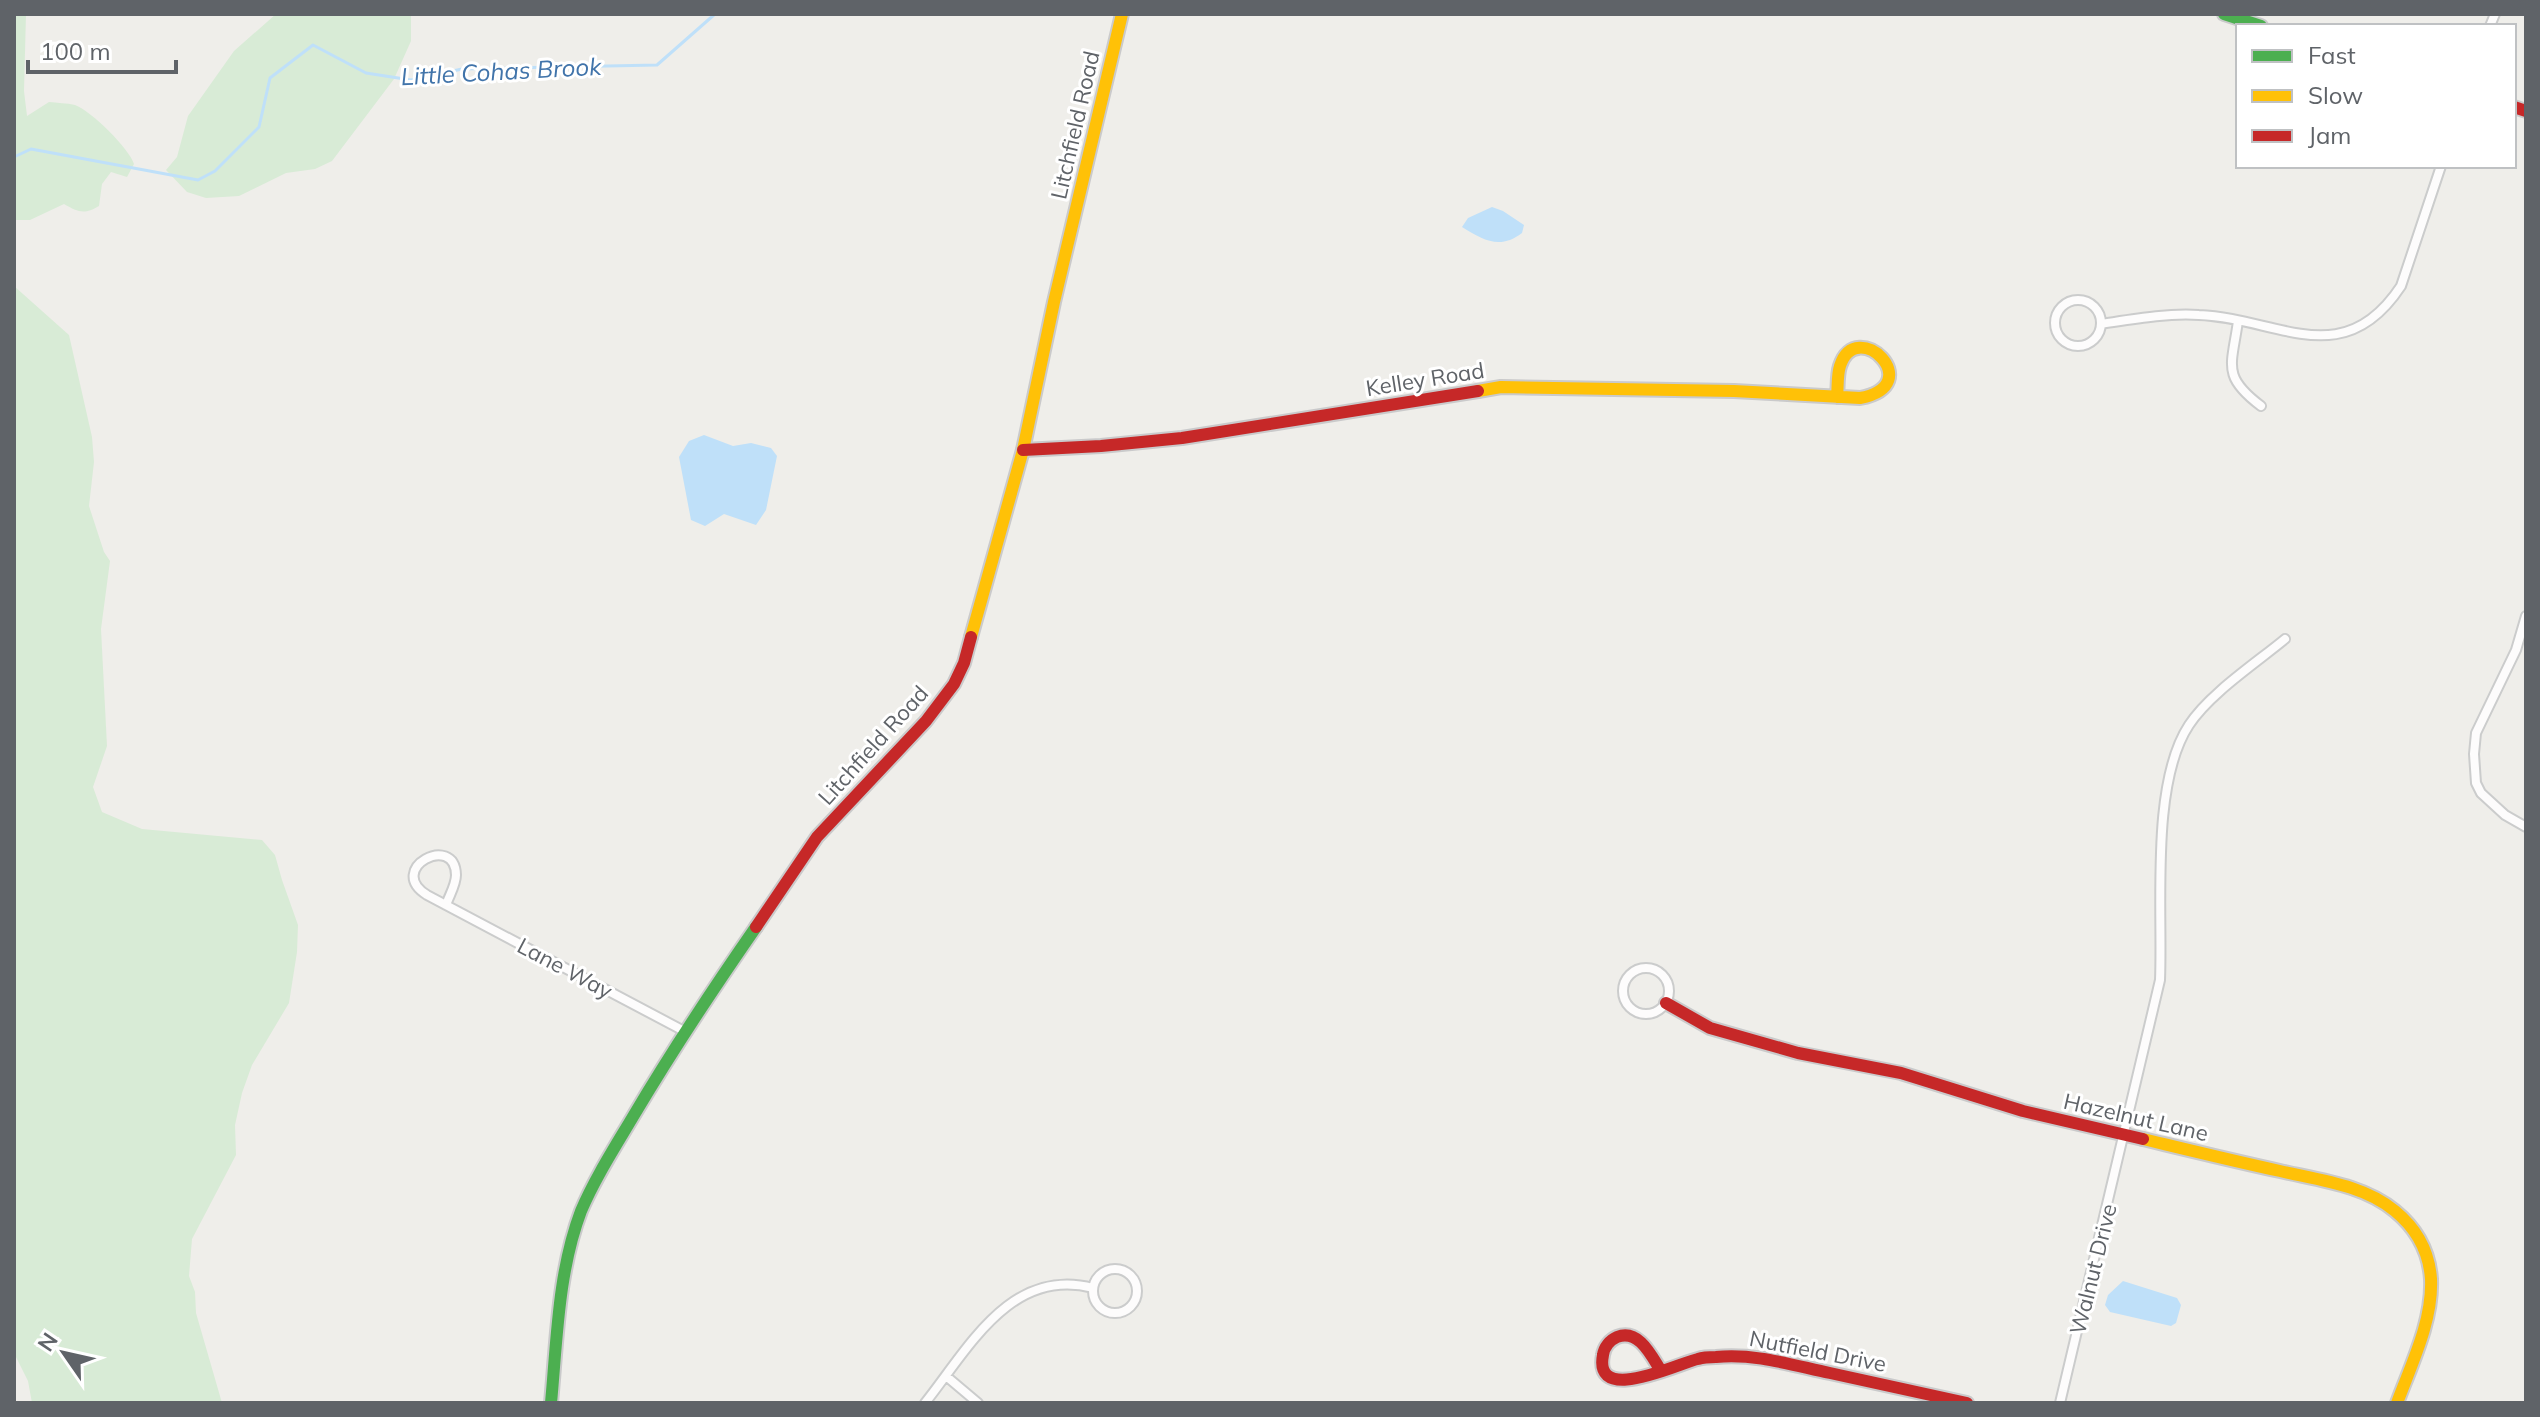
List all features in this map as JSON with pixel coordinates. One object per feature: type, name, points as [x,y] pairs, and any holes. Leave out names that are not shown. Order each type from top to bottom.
[{"type":"street","name":"Litchfield Road","points":[[551,1403],[564,1279],[581,1212],[601,1170],[684,1031],[817,837],[926,721],[954,684],[964,663],[1023,450],[1054,302],[1122,14]]},
{"type":"street","points":[[2224,14],[2255,24]]},
{"type":"street","points":[[2101,324],[2151,316],[2201,315],[2319,337],[2356,328],[2390,302],[2401,286],[2440,168]]},
{"type":"street","points":[[2083,300],[2096,309],[2101,324],[2091,343],[2076,347],[2062,342],[2054,321],[2067,302],[2083,300]]},
{"type":"street","points":[[2238,321],[2232,367],[2234,380],[2243,392],[2261,406]]},
{"type":"street","name":"Kelley Road","points":[[1023,450],[1182,438],[1501,387],[1734,391],[1837,397],[1868,398],[1883,390],[1887,383],[1888,367],[1879,353],[1864,348],[1849,353],[1840,367],[1837,397]]},
{"type":"street","points":[[2526,616],[2516,650],[2476,733],[2474,754],[2476,783],[2481,793],[2505,815],[2526,827]]},
{"type":"street","name":"Walnut Drive","points":[[2060,1403],[2160,980],[2160,869],[2166,802],[2176,752],[2202,708],[2285,639]]},
{"type":"street","name":"Lane Way","points":[[446,905],[455,883],[455,870],[441,856],[428,856],[415,872],[421,891],[446,905],[684,1031]]},
{"type":"street","points":[[1638,970],[1659,972],[1668,983],[1666,1003],[1653,1013],[1638,1013],[1626,1003],[1623,995],[1626,980],[1638,970]]},
{"type":"street","name":"Hazelnut Lane","points":[[1666,1003],[1697,1023],[1723,1032],[1798,1053],[1901,1073],[2001,1105],[2360,1190],[2396,1209],[2422,1240],[2430,1260],[2432,1285],[2425,1325],[2397,1403]]},
{"type":"street","points":[[1120,1269],[1136,1283],[1137,1297],[1134,1304],[1122,1313],[1107,1312],[1096,1303],[1093,1288],[1095,1281],[1105,1271],[1120,1269]]},
{"type":"street","points":[[925,1403],[986,1327],[1019,1296],[1065,1283],[1093,1288]]},
{"type":"street","name":"Nutfield Drive","points":[[1661,1371],[1642,1344],[1630,1336],[1623,1335],[1610,1341],[1602,1353],[1604,1369],[1615,1380],[1631,1381],[1661,1371],[1700,1358],[1735,1355],[1967,1403]]},
{"type":"street","points":[[946,1376],[978,1403]]},
{"type":"green space","points":[[14,14],[26,14],[24,91],[27,116],[49,102],[75,105],[109,131],[134,164],[127,177],[111,172],[102,184],[99,206],[89,211],[64,204],[30,220],[14,220]]},
{"type":"green space","points":[[276,14],[411,14],[411,41],[394,79],[332,161],[315,169],[286,173],[239,196],[206,198],[187,192],[166,170],[177,157],[188,116],[234,51]]},
{"type":"green space","points":[[14,286],[69,335],[92,437],[94,462],[89,506],[110,561],[101,629],[107,746],[93,787],[102,812],[142,829],[262,840],[275,855],[298,925],[289,1003],[252,1065],[235,1125],[236,1155],[192,1239],[189,1276],[195,1292],[196,1313],[222,1403],[32,1403],[28,1381],[14,1353]]},
{"type":"water","points":[[1492,207],[1524,225],[1522,233],[1499,242],[1484,239],[1462,227],[1468,218]]},
{"type":"water","points":[[704,435],[733,446],[751,443],[771,448],[777,456],[766,510],[756,525],[724,514],[705,526],[691,520],[679,457],[689,441]]},
{"type":"water","points":[[2123,1281],[2177,1298],[2181,1305],[2176,1323],[2171,1326],[2110,1312],[2105,1305],[2108,1295]]},
{"type":"waterway","name":"Little Cohas Brook","points":[[14,157],[31,149],[198,180],[215,171],[259,127],[270,78],[313,45],[366,73],[411,80],[462,69],[657,65],[715,14]]},
{"type":"traffic: fast","points":[[2224,14],[2255,24]]},
{"type":"traffic: fast","points":[[551,1403],[563,1282],[581,1211],[648,1091],[756,927]]},
{"type":"traffic: slow","points":[[971,637],[1023,450],[1054,302],[1122,14]]},
{"type":"traffic: slow","points":[[1478,391],[1501,387],[1734,391],[1860,398],[1880,391],[1888,380],[1888,369],[1882,358],[1872,350],[1860,348],[1848,352],[1839,370],[1838,377],[1837,393],[1837,397]]},
{"type":"traffic: slow","points":[[2143,1139],[2355,1189],[2383,1202],[2403,1218],[2425,1250],[2430,1269],[2431,1295],[2420,1342],[2397,1403]]},
{"type":"traffic: jam","points":[[2516,108],[2526,111]]},
{"type":"traffic: jam","points":[[1023,450],[1182,438],[1478,391]]},
{"type":"traffic: jam","points":[[756,927],[817,837],[926,721],[954,684],[971,637]]},
{"type":"traffic: jam","points":[[1666,1003],[1710,1028],[1798,1053],[1901,1073],[2023,1111],[2143,1139]]},
{"type":"traffic: jam","points":[[1661,1371],[1644,1345],[1632,1337],[1614,1338],[1604,1352],[1603,1370],[1611,1378],[1624,1380],[1640,1378],[1702,1358],[1730,1356],[1787,1363],[1967,1403]]}]
